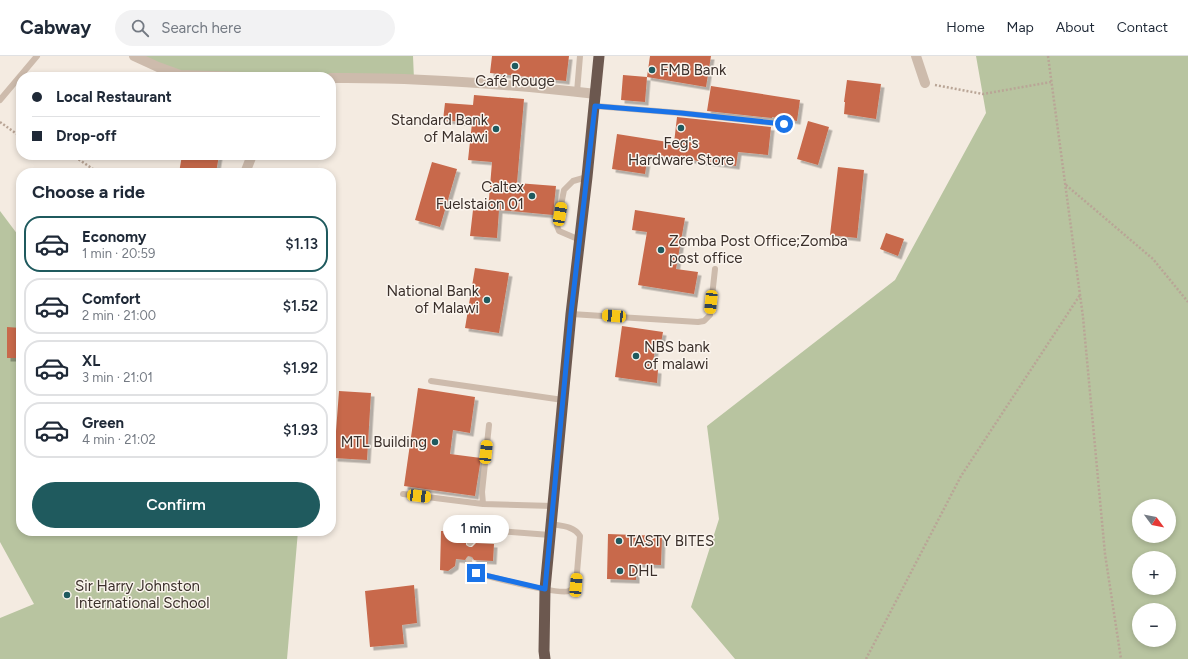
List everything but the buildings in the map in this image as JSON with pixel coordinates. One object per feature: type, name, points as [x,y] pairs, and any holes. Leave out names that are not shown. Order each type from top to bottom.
[{"type":"highway","points":[[545,659],[545,589],[571,314],[595,106],[599,56]]},
{"type":"street","points":[[134,56],[172,72]]},
{"type":"street","points":[[916,56],[925,83]]},
{"type":"street","points":[[336,78],[414,79],[473,82],[596,94]]},
{"type":"lane","points":[[24,72],[37,56]]},
{"type":"lane","points":[[577,92],[580,56]]},
{"type":"lane","points":[[0,100],[16,81]]},
{"type":"lane","points":[[595,106],[784,124]]},
{"type":"lane","points":[[580,240],[559,231],[558,226],[564,190],[573,181],[587,177]]},
{"type":"lane","points":[[571,314],[698,322],[704,321],[710,315],[715,269]]},
{"type":"lane","points":[[430,381],[563,400]]},
{"type":"lane","points":[[483,504],[482,492],[489,425]]},
{"type":"lane","points":[[403,494],[483,504],[553,506]]},
{"type":"lane","points":[[469,560],[470,567],[476,573],[545,589],[568,592],[576,585],[580,536],[577,531],[572,528],[485,530],[478,533],[470,543]]},
{"type":"path","points":[[1048,56],[1080,295],[1105,554],[1121,659]]},
{"type":"path","points":[[925,83],[983,94],[1051,82]]},
{"type":"path","points":[[0,122],[16,133]]},
{"type":"path","points":[[80,160],[92,168]]},
{"type":"path","points":[[1065,185],[1153,259],[1188,302]]},
{"type":"path","points":[[866,659],[961,476],[1080,295]]},
{"type":"green space","points":[[137,56],[413,56],[414,79],[336,77],[336,72],[165,72]]},
{"type":"green space","points":[[976,56],[1188,56],[1188,659],[735,659],[691,607],[719,519],[707,426],[895,280],[986,113]]},
{"type":"green space","points":[[0,211],[16,232],[16,536],[298,536],[287,659],[0,659],[0,618],[34,604],[0,542]]},
{"type":"place","name":"Café Rouge","points":[[515,66]]},
{"type":"place","name":"FMB Bank","points":[[652,70]]},
{"type":"place","name":"Feg's Hardware Store","points":[[681,128]]},
{"type":"place","name":"Standard Bank of Malawi","points":[[496,129]]},
{"type":"place","name":"Caltex Fuelstaion 01","points":[[532,196]]},
{"type":"place","name":"Zomba Post Office;Zomba post office","points":[[661,250]]},
{"type":"place","name":"National Bank of Malawi","points":[[487,300]]},
{"type":"place","name":"NBS bank of malawi","points":[[636,356]]},
{"type":"place","name":"MTL Building","points":[[435,442]]},
{"type":"place","name":"TASTY BITES","points":[[619,541]]},
{"type":"place","name":"DHL","points":[[620,571]]},
{"type":"place","name":"Sir Harry Johnston International School","points":[[67,595]]},
{"type":"route","points":[[476,573],[545,589],[571,314],[595,106],[784,124]]}]
